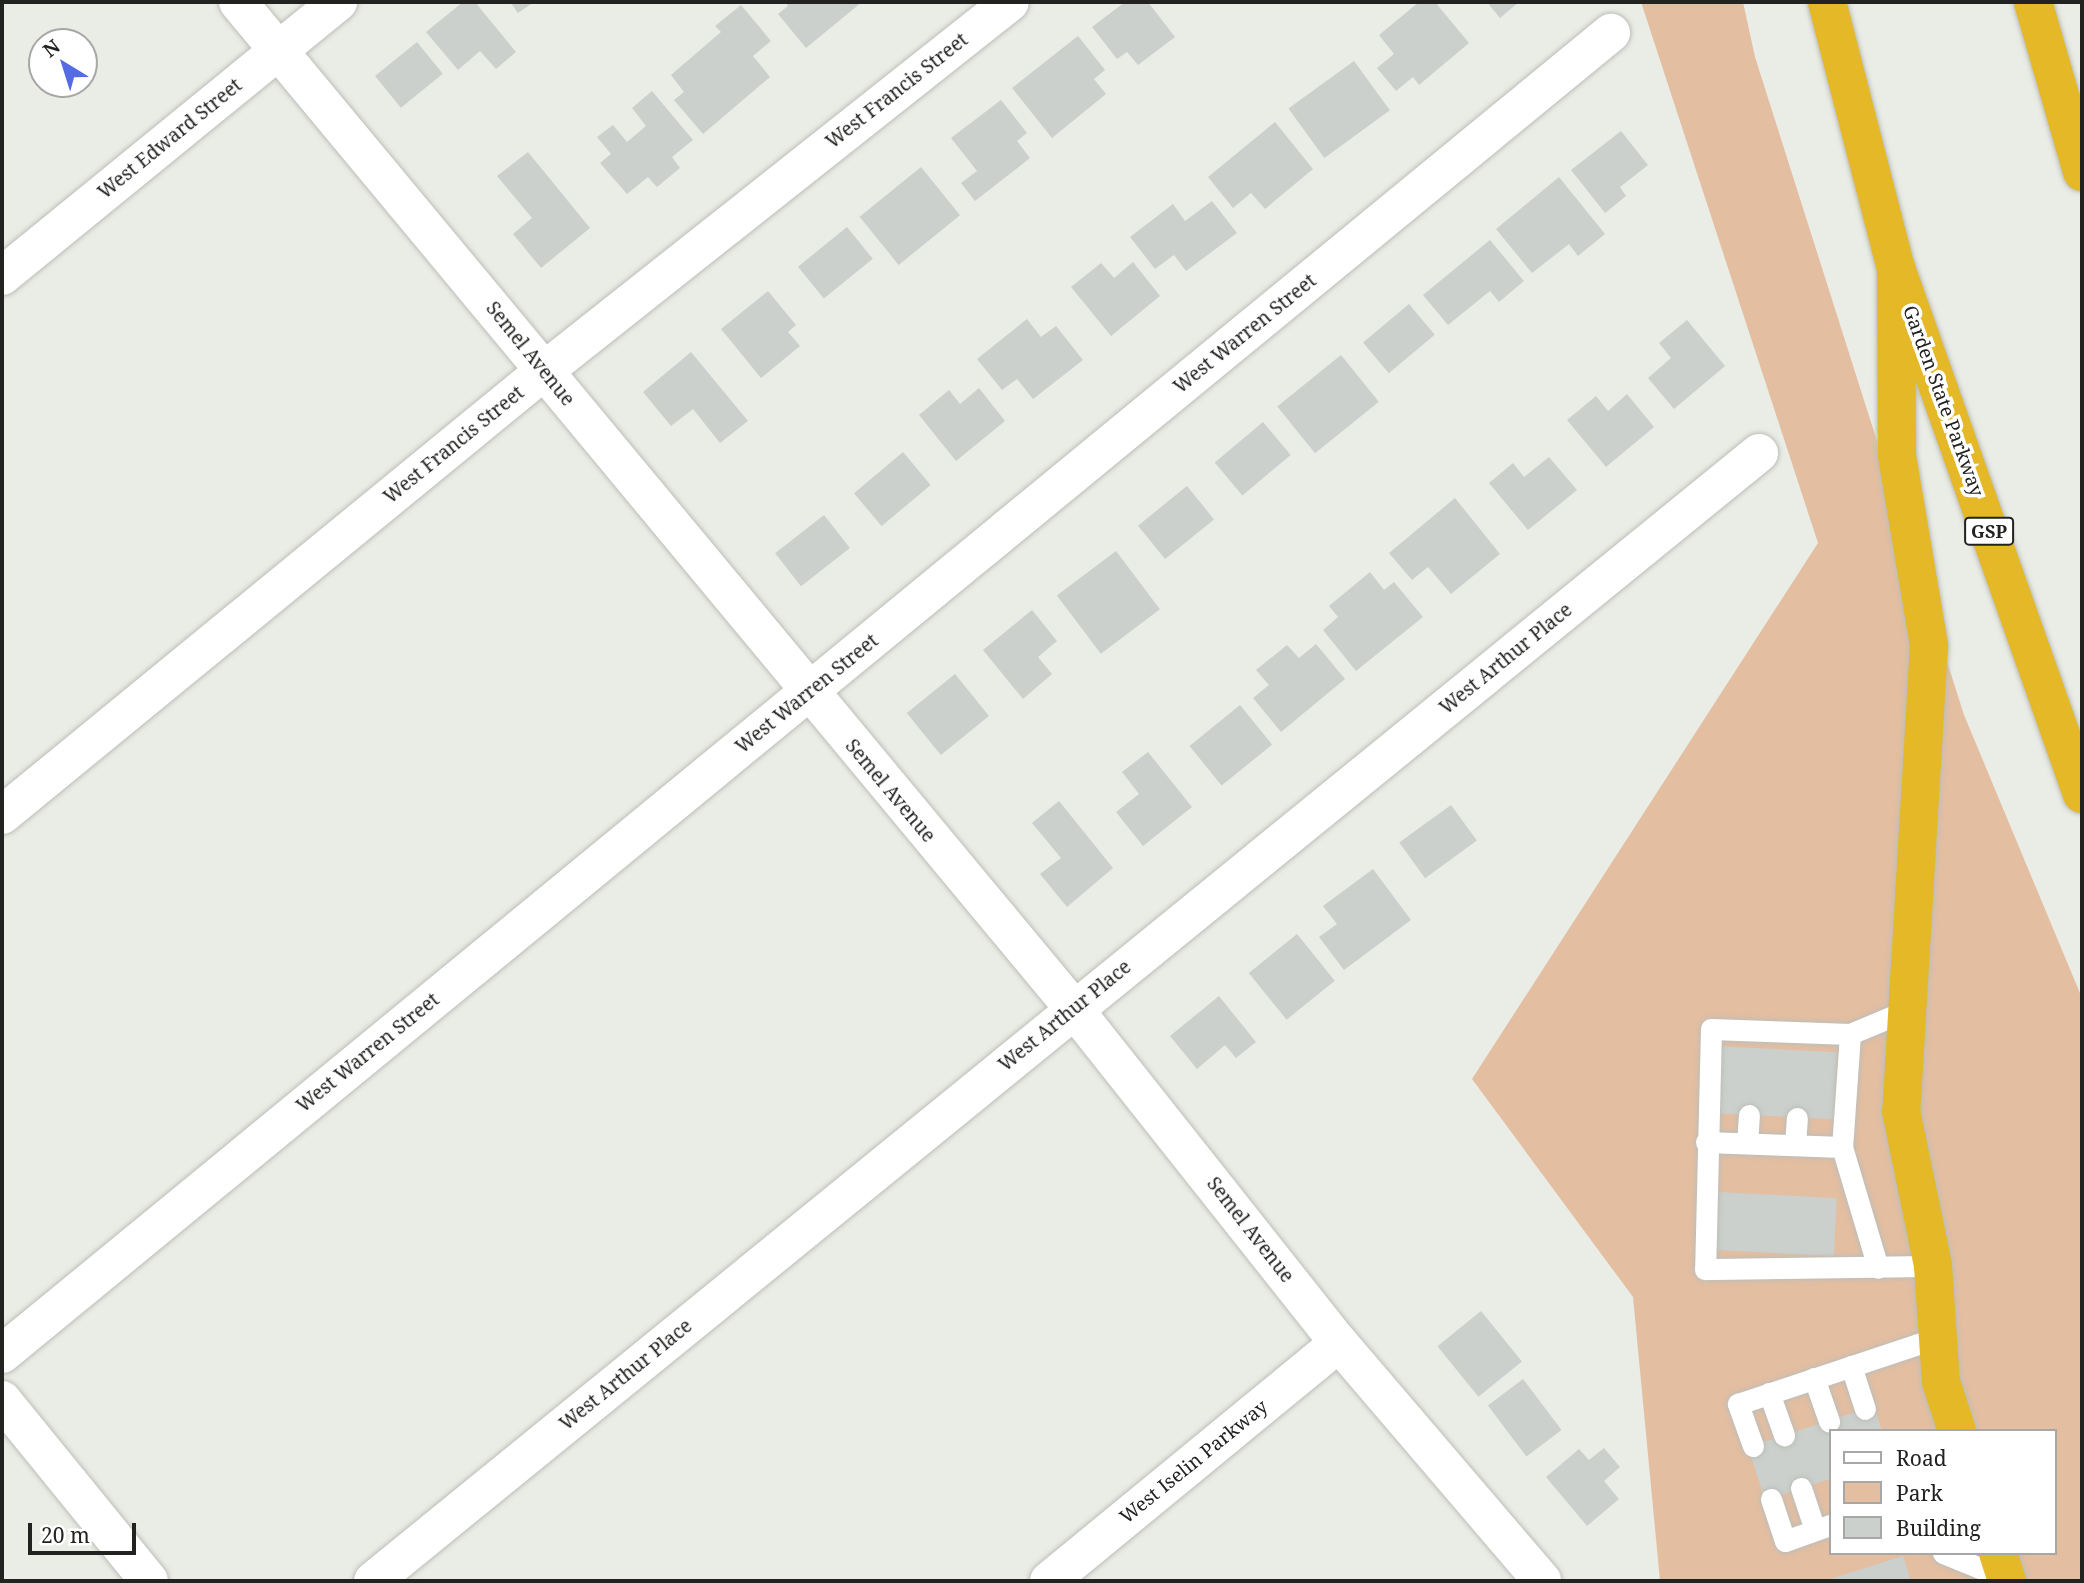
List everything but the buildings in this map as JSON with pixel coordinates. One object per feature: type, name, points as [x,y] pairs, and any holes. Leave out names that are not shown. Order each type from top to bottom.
[{"type":"highway","name":"Garden State Parkway","points":[[1827,2],[1896,268],[2082,794]]},
{"type":"highway","points":[[2033,2],[2082,172]]},
{"type":"highway","points":[[1896,268],[1896,456],[1929,645],[1901,1111],[1933,1266],[1941,1382],[1956,1429]]},
{"type":"street","name":"Semel Avenue","points":[[238,2],[808,693],[1074,1009],[1339,1343],[1542,1581]]},
{"type":"street","name":"West Edward Street","points":[[2,276],[338,2]]},
{"type":"street","name":"West Francis Street","points":[[2,815],[544,371],[1010,2]]},
{"type":"street","name":"West Warren Street","points":[[2,1354],[1611,33]]},
{"type":"street","name":"West Arthur Place","points":[[373,1581],[1759,453]]},
{"type":"street","name":"West Iselin Parkway","points":[[1049,1581],[1339,1343]]},
{"type":"street","points":[[2,1400],[149,1581]]},
{"type":"lane","points":[[1905,1011],[1850,1034],[1800,1041],[1753,1040],[1710,1029],[1705,1269],[1933,1266]]},
{"type":"lane","points":[[1850,1034],[1842,1147],[1878,1268]]},
{"type":"lane","points":[[1747,1143],[1749,1115]]},
{"type":"lane","points":[[1795,1145],[1797,1118]]},
{"type":"lane","points":[[1706,1142],[1842,1147]]},
{"type":"lane","points":[[1753,1446],[1738,1404],[1938,1338]]},
{"type":"lane","points":[[1850,1366],[1865,1409]]},
{"type":"lane","points":[[1814,1378],[1829,1421]]},
{"type":"lane","points":[[1769,1393],[1784,1435]]},
{"type":"lane","points":[[1771,1499],[1785,1541],[1823,1528],[1801,1488]]},
{"type":"lane","points":[[1951,1555],[2004,1571]]},
{"type":"green space","points":[[1641,2],[1743,2],[1755,57],[1964,715],[2082,998],[2082,1581],[1660,1581],[1633,1297],[1472,1079],[1818,543]]}]
